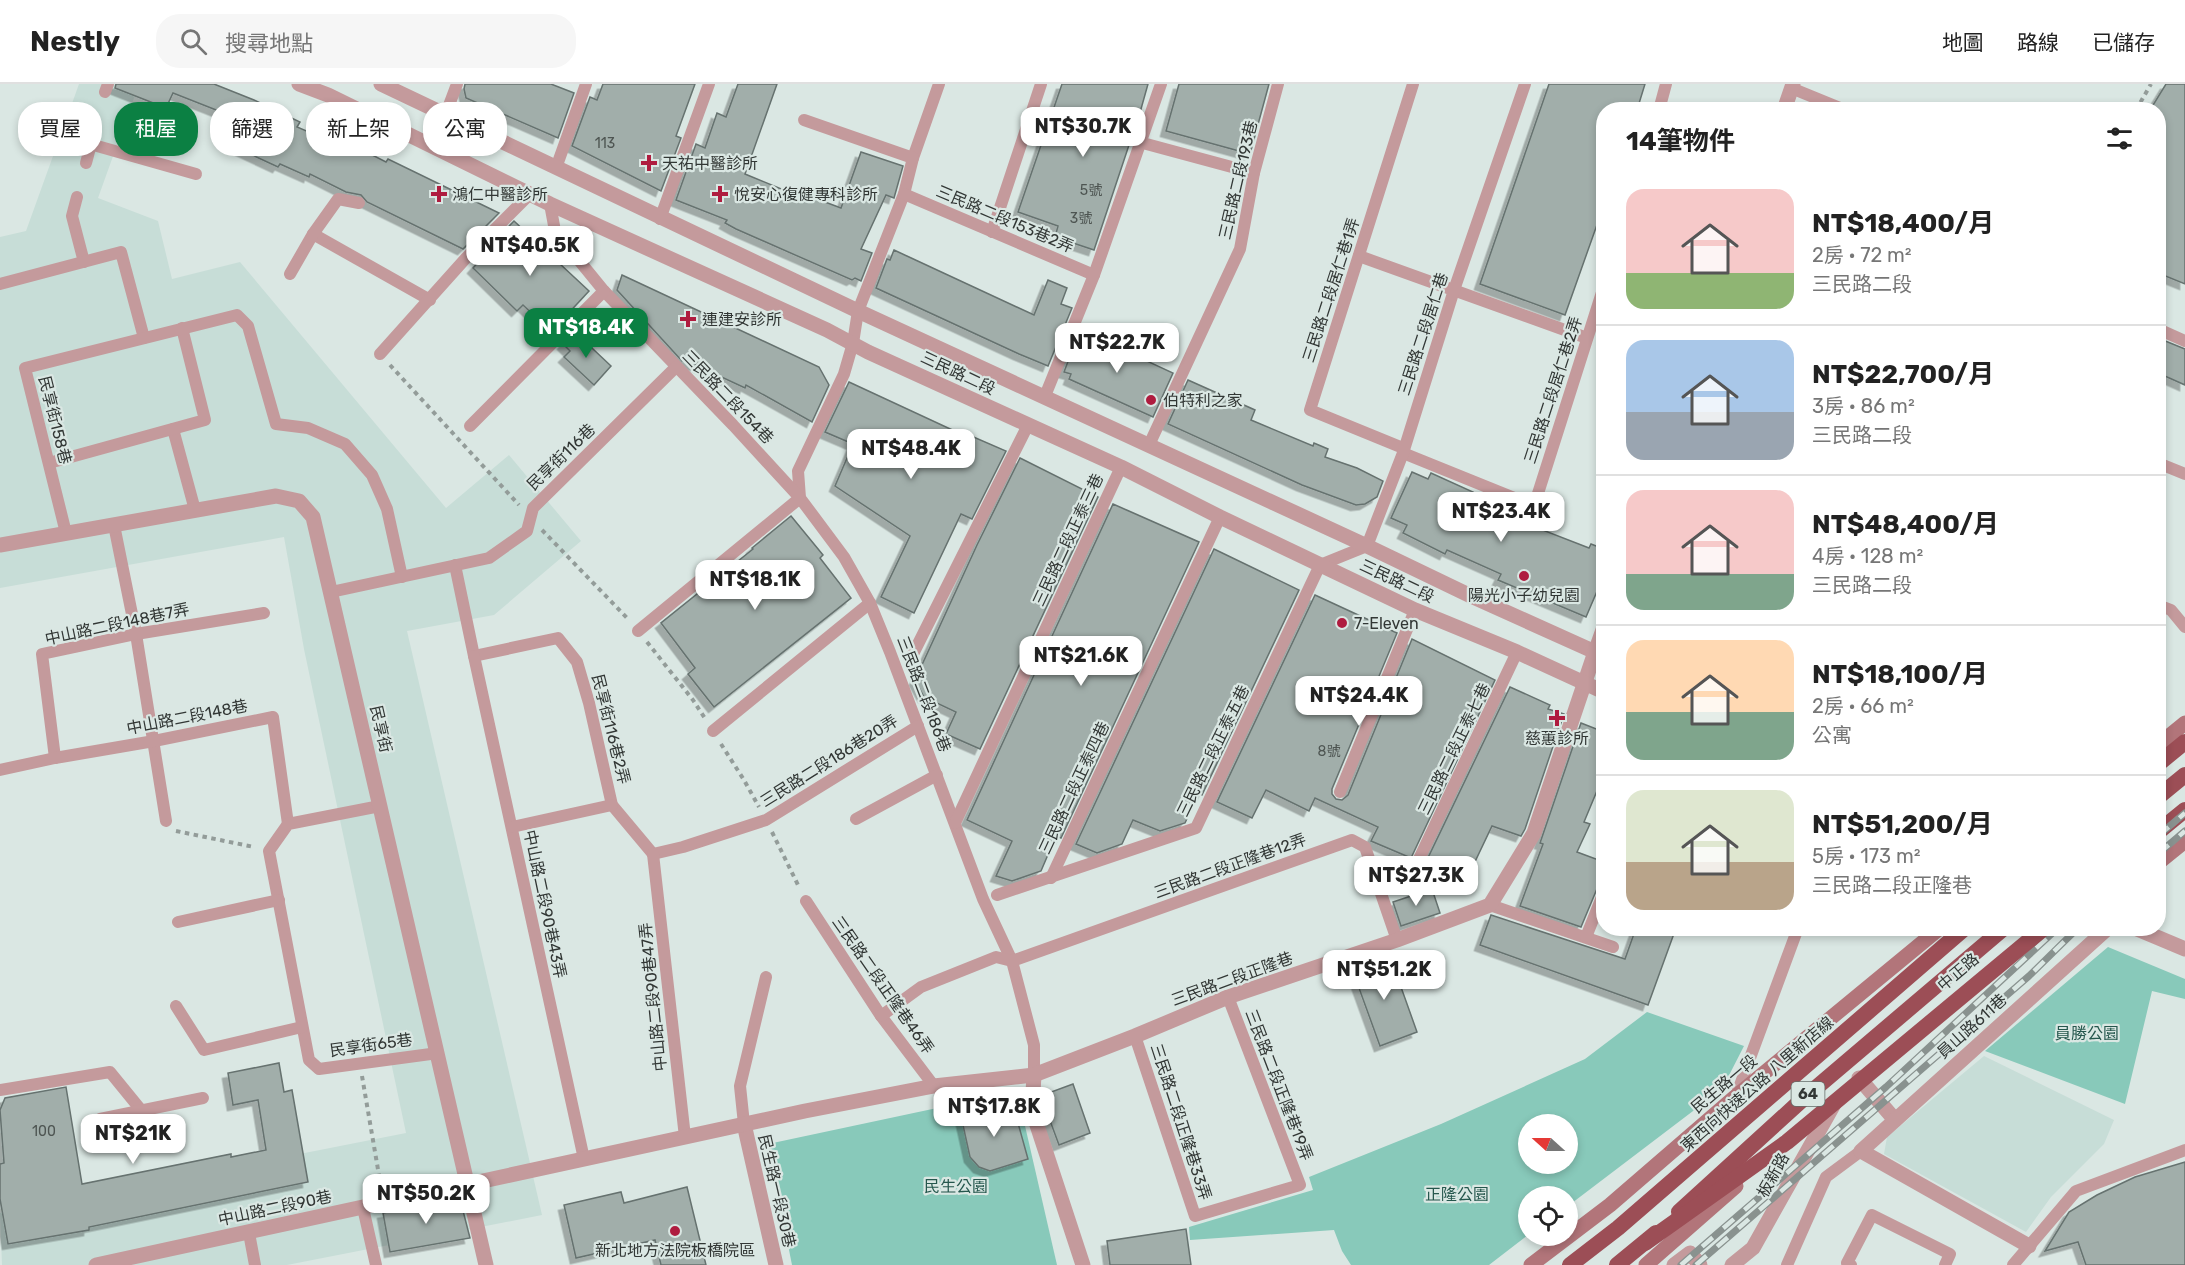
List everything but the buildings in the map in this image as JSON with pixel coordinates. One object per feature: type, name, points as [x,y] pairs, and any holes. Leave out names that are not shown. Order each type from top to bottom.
[{"type":"highway","points":[[2166,757],[2185,742]]},
{"type":"highway","points":[[2166,790],[2185,773]]},
{"type":"highway","points":[[2166,825],[2185,810]]},
{"type":"highway","name":"東西向快速公路 八里新店線","points":[[1570,1265],[1618,1228],[1956,936]]},
{"type":"highway","name":"64","points":[[1617,1265],[1645,1243],[1804,1098],[1995,936]]},
{"type":"highway","points":[[1645,1243],[1787,1142],[2034,936]]},
{"type":"main road","points":[[2166,738],[2185,723]]},
{"type":"main road","points":[[2166,787],[2185,773]]},
{"type":"main road","points":[[2166,856],[2185,841]]},
{"type":"main road","name":"民生路一段","points":[[1531,1265],[1610,1205],[1735,1097],[1931,936]]},
{"type":"main road","name":"中正路","points":[[1859,1078],[2028,936]]},
{"type":"main road","points":[[1646,1265],[1859,1078]]},
{"type":"street","name":"三民路二段","points":[[299,84],[330,89],[550,204],[1121,467],[1415,610],[1517,652],[1596,688]]},
{"type":"street","name":"三民路二段","points":[[381,84],[423,105]]},
{"type":"street","points":[[1787,102],[1792,86]]},
{"type":"street","name":"三民路二段","points":[[507,145],[660,219],[1045,396],[1473,597],[1596,652]]},
{"type":"street","name":"民享街","points":[[0,545],[276,496],[299,501],[313,517],[486,1265]]},
{"type":"street","points":[[1491,904],[1534,833],[1584,683],[1596,659]]},
{"type":"street","name":"三民路二段正隆巷","points":[[744,1124],[934,1086],[1034,1075],[1228,997],[1397,940],[1491,904]]},
{"type":"street","name":"員山路611巷","points":[[1861,1151],[2099,936]]},
{"type":"street","points":[[2154,936],[2185,949]]},
{"type":"street","points":[[1034,1075],[1032,1110],[1083,1265]]},
{"type":"street","points":[[1859,1078],[1894,1120]]},
{"type":"street","name":"板新路","points":[[1732,1265],[1753,1248],[1838,1096]]},
{"type":"street","name":"中山路二段90巷","points":[[96,1265],[138,1261],[249,1233],[744,1124]]},
{"type":"street","name":"民生路一段30巷","points":[[744,1124],[776,1265]]},
{"type":"street","points":[[1861,1151],[2029,1246]]},
{"type":"street","points":[[1674,1265],[1690,1252],[1700,1265]]},
{"type":"lane","points":[[450,102],[457,84]]},
{"type":"lane","points":[[556,168],[586,84]]},
{"type":"lane","points":[[660,219],[709,84]]},
{"type":"lane","points":[[638,631],[800,498],[798,471],[844,374],[853,343],[858,311],[904,194],[913,158],[939,84]]},
{"type":"lane","points":[[992,232],[1041,84]]},
{"type":"lane","points":[[1045,396],[1094,274],[1161,84]]},
{"type":"lane","name":"三民路二段193巷","points":[[1149,445],[1240,249],[1254,173],[1278,84]]},
{"type":"lane","name":"三民路二段居仁巷1弄","points":[[1403,450],[1310,410],[1413,84]]},
{"type":"lane","name":"三民路二段居仁巷","points":[[1367,546],[1403,450],[1454,290],[1525,84]]},
{"type":"lane","points":[[1661,102],[1666,84]]},
{"type":"lane","points":[[1792,86],[1827,102]]},
{"type":"lane","points":[[804,120],[913,158]]},
{"type":"lane","points":[[1139,142],[1254,173]]},
{"type":"lane","points":[[102,147],[196,174]]},
{"type":"lane","points":[[86,156],[86,163]]},
{"type":"lane","points":[[380,354],[466,258],[530,194]]},
{"type":"lane","name":"三民路二段153巷2弄","points":[[904,194],[1094,274]]},
{"type":"lane","points":[[77,196],[72,216],[84,262]]},
{"type":"lane","points":[[290,274],[313,234],[338,199],[359,202]]},
{"type":"lane","name":"三民路二段154巷","points":[[550,204],[555,231],[604,291],[734,425],[800,498]]},
{"type":"lane","points":[[313,234],[430,300]]},
{"type":"lane","points":[[0,284],[121,252],[144,338]]},
{"type":"lane","points":[[1359,256],[1587,338]]},
{"type":"lane","points":[[470,426],[604,291]]},
{"type":"lane","name":"三民路二段居仁巷2弄","points":[[1403,450],[1534,506],[1596,310]]},
{"type":"lane","name":"民享街158巷","points":[[66,533],[25,368],[237,315],[248,326],[276,424],[309,428],[345,444],[372,475],[387,509],[402,577]]},
{"type":"lane","points":[[49,463],[205,420],[182,328]]},
{"type":"lane","points":[[2166,333],[2185,341]]},
{"type":"lane","name":"民享街116巷","points":[[331,592],[489,558],[528,531],[533,508],[676,367]]},
{"type":"lane","points":[[913,654],[1028,425]]},
{"type":"lane","points":[[173,429],[195,510]]},
{"type":"lane","points":[[2166,466],[2185,474]]},
{"type":"lane","name":"三民路二段正泰三巷","points":[[955,823],[1121,467]]},
{"type":"lane","name":"三民路二段186巷","points":[[800,498],[844,557],[870,603],[983,899],[1012,962],[1034,1045],[1034,1075]]},
{"type":"lane","name":"三民路二段正泰四巷","points":[[1051,878],[1220,517]]},
{"type":"lane","points":[[114,525],[136,634],[166,821]]},
{"type":"lane","points":[[1320,565],[1367,546]]},
{"type":"lane","points":[[455,565],[474,656]]},
{"type":"lane","name":"三民路二段正泰五巷","points":[[997,895],[1196,828],[1320,565]]},
{"type":"lane","points":[[712,730],[870,603]]},
{"type":"lane","points":[[2166,608],[2171,610],[2185,627]]},
{"type":"lane","points":[[1340,792],[1415,610]]},
{"type":"lane","name":"中山路二段148巷7弄","points":[[55,758],[42,654],[136,634],[264,612]]},
{"type":"lane","name":"民享街116巷2弄","points":[[474,656],[558,638],[577,662],[589,703],[612,805],[653,854]]},
{"type":"lane","name":"三民路二段正泰七巷","points":[[1419,859],[1517,652]]},
{"type":"lane","name":"中山路二段90巷43弄","points":[[474,656],[584,1159]]},
{"type":"lane","name":"中山路二段148巷","points":[[0,770],[273,717],[288,824]]},
{"type":"lane","name":"三民路二段186巷20弄","points":[[653,854],[683,847],[766,820],[918,726]]},
{"type":"lane","points":[[856,819],[937,775]]},
{"type":"lane","points":[[512,827],[612,805]]},
{"type":"lane","points":[[269,851],[288,824],[380,806]]},
{"type":"lane","name":"三民路二段正隆巷12弄","points":[[1012,962],[1352,840],[1365,848],[1397,940]]},
{"type":"lane","name":"民享街65巷","points":[[269,851],[309,1060],[319,1069],[438,1053]]},
{"type":"lane","name":"中山路二段90巷47弄","points":[[653,854],[686,1137]]},
{"type":"lane","points":[[178,922],[279,900]]},
{"type":"lane","name":"三民路二段正隆巷46弄","points":[[806,901],[881,1016],[934,1086]]},
{"type":"lane","points":[[1491,904],[1613,947]]},
{"type":"lane","points":[[1586,938],[1596,912]]},
{"type":"lane","points":[[1735,1097],[1795,936]]},
{"type":"lane","points":[[881,1016],[921,987],[996,957],[1012,962]]},
{"type":"lane","points":[[744,1124],[740,1086],[766,977]]},
{"type":"lane","name":"三民路二段正隆巷19弄","points":[[1228,997],[1300,1185]]},
{"type":"lane","points":[[176,1006],[204,1050],[302,1027]]},
{"type":"lane","name":"三民路二段正隆巷33弄","points":[[1135,1036],[1195,1216],[1300,1185]]},
{"type":"lane","points":[[0,1090],[110,1072],[141,1110]]},
{"type":"lane","points":[[100,1119],[203,1098]]},
{"type":"lane","points":[[2013,1265],[2076,1191],[2185,1150]]},
{"type":"lane","name":"員山路611巷","points":[[1787,1265],[1826,1177],[1861,1151]]},
{"type":"lane","points":[[363,1208],[376,1265]]},
{"type":"lane","points":[[1851,1265],[1847,1263],[1872,1215],[1950,1254],[1945,1265]]},
{"type":"lane","points":[[249,1233],[255,1265]]},
{"type":"path","points":[[2141,102],[2151,84]]},
{"type":"path","points":[[380,354],[530,518],[638,631],[693,700],[744,780],[806,901]]},
{"type":"path","points":[[166,821],[172,830],[269,851]]},
{"type":"path","points":[[359,1064],[384,1203]]},
{"type":"shaded area","points":[[79,84],[139,84],[133,102],[114,102],[114,154],[98,198],[158,221],[172,279],[240,262],[446,508],[509,455],[581,541],[494,615],[407,631],[542,1215],[287,1265],[2,1265],[0,1213],[406,1133],[304,649],[284,537],[0,588],[0,237],[26,231],[53,156],[102,156],[102,102],[73,102]]},
{"type":"shaded area","points":[[1984,1056],[2114,1120],[2104,1144],[2051,1197],[2026,1232],[1884,1154],[1887,1137]]},
{"type":"green space","name":"員勝公園","points":[[2108,947],[2185,979],[2185,999],[2152,991],[2125,1104],[1985,1051]]},
{"type":"green space","name":"正隆公園","points":[[1647,1012],[1744,1046],[1722,1089],[1578,1198],[1578,1186],[1518,1186],[1518,1243],[1489,1265],[1351,1265],[1342,1251],[1334,1230],[1190,1240],[1189,1227],[1313,1190],[1309,1177],[1441,1124],[1585,1059]]},
{"type":"green space","name":"民生公園","points":[[1017,1091],[1057,1265],[792,1265],[768,1144]]},
{"type":"railway","points":[[2166,829],[2185,813]]},
{"type":"railway","points":[[2166,847],[2185,831]]},
{"type":"railway","points":[[1681,1265],[1886,1087],[2049,936]]},
{"type":"railway","points":[[1696,1265],[2029,976],[2070,936]]},
{"type":"place","name":"天祐中醫診所","points":[[649,163]]},
{"type":"place","name":"鴻仁中醫診所","points":[[439,194]]},
{"type":"place","name":"悅安心復健專科診所","points":[[720,194]]},
{"type":"place","name":"連建安診所","points":[[688,319]]},
{"type":"place","name":"伯特利之家","points":[[1151,400]]},
{"type":"place","name":"陽光小子幼兒園","points":[[1524,576]]},
{"type":"place","name":"7-Eleven","points":[[1342,623]]},
{"type":"place","name":"慈蕙診所","points":[[1557,718]]},
{"type":"place","name":"新北地方法院板橋院區","points":[[675,1231]]}]
